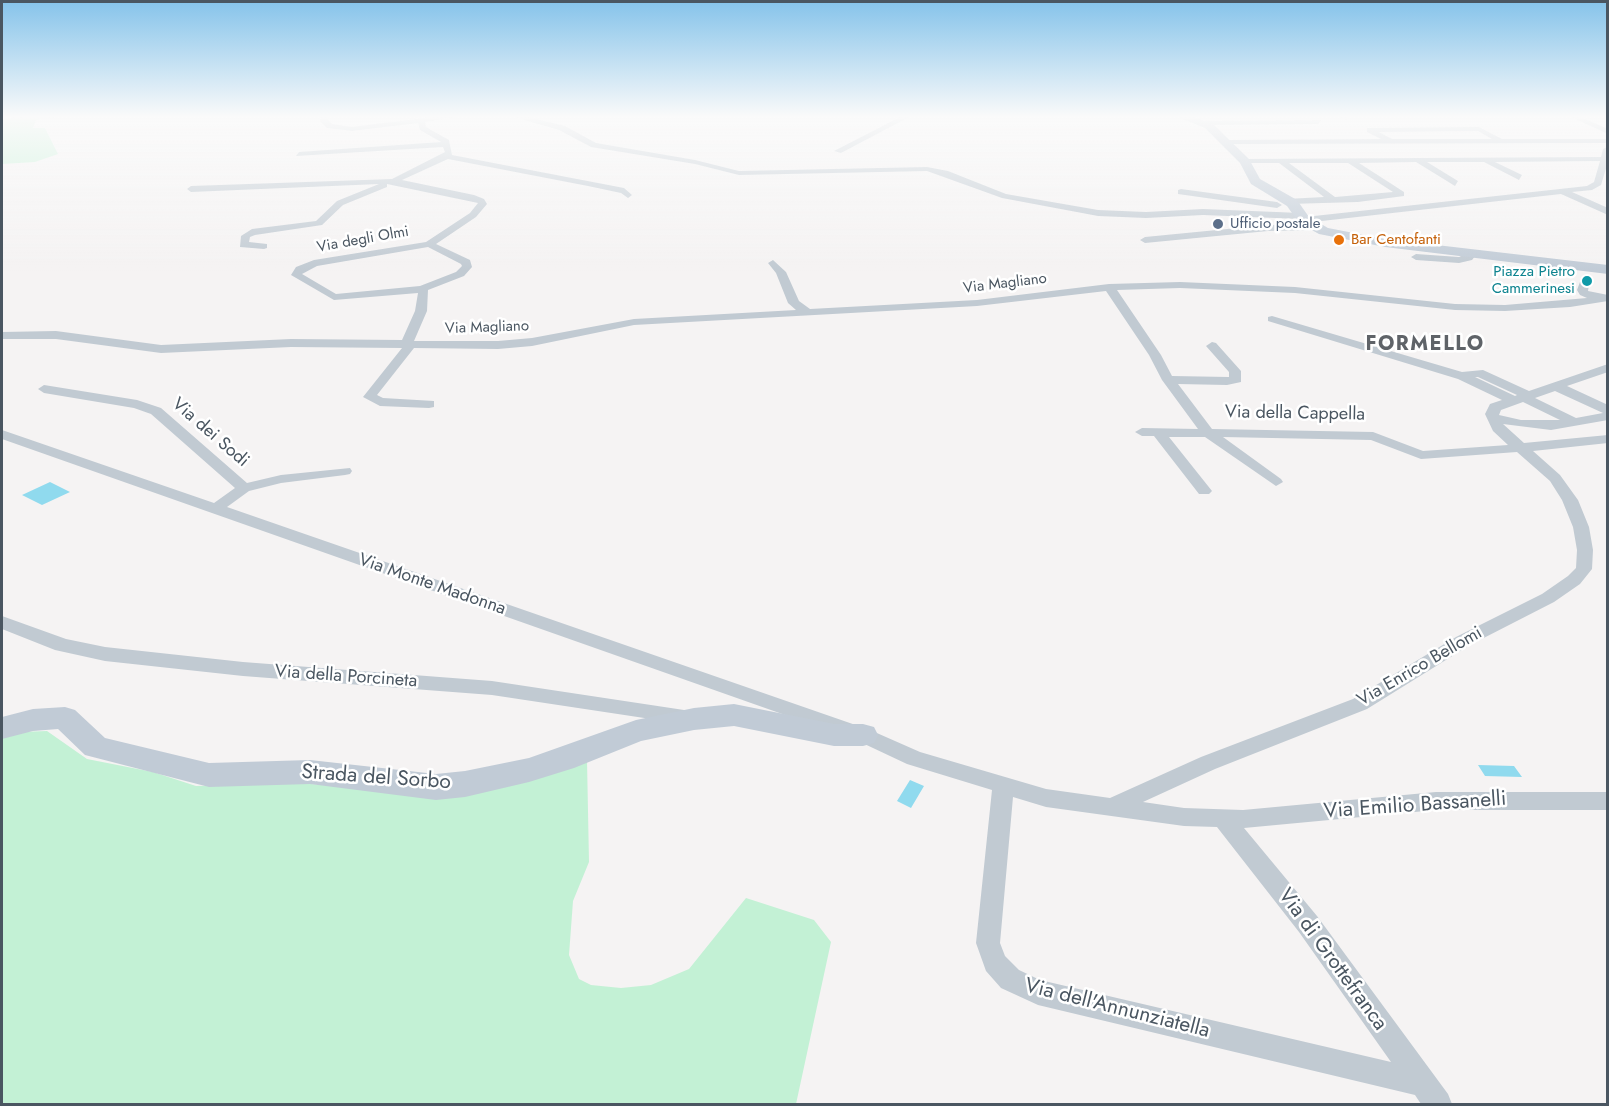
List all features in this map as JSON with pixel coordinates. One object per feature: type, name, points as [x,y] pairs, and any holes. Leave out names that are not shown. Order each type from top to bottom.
[{"type":"street","points":[[264,246],[243,245],[246,236],[252,232],[319,223],[340,203],[423,168]]},
{"type":"street","points":[[507,168],[624,191],[628,195]]},
{"type":"street","points":[[718,168],[736,172],[927,170],[945,172],[979,188],[1010,197],[1104,213],[1146,215],[1203,212],[1301,214],[1578,189],[1608,189]]},
{"type":"street","points":[[1248,168],[1255,181],[1301,214],[1341,237],[1608,270]]},
{"type":"street","points":[[1291,168],[1333,200]]},
{"type":"street","points":[[1145,240],[1249,230],[1301,214],[1333,200],[1401,194],[1361,168]]},
{"type":"street","points":[[1430,168],[1455,183]]},
{"type":"street","points":[[1501,168],[1519,177]]},
{"type":"street","points":[[1539,168],[1544,170]]},
{"type":"street","points":[[1578,189],[1598,183],[1602,168]]},
{"type":"street","points":[[191,189],[394,182],[474,198],[482,202],[473,215],[429,244]]},
{"type":"street","points":[[1562,191],[1608,212]]},
{"type":"street","points":[[1181,192],[1301,214]]},
{"type":"street","points":[[422,289],[460,274],[467,267],[466,262],[429,244]]},
{"type":"street","name":"Via degli Olmi","points":[[422,289],[334,297],[296,275],[300,269],[314,263],[429,244]]},
{"type":"street","points":[[1416,258],[1459,260],[1468,258],[1472,254]]},
{"type":"street","points":[[773,262],[781,272],[795,303],[809,313]]},
{"type":"street","points":[[1584,284],[1582,290],[1584,293],[1605,299]]},
{"type":"street","name":"Via Magliano","points":[[2,336],[56,335],[161,349],[291,343],[515,344],[634,322],[977,303],[1109,287],[1180,285],[1295,290],[1475,307],[1570,304],[1605,299]]},
{"type":"street","points":[[1109,287],[1161,364],[1167,380]]},
{"type":"street","name":"Via Magliano","points":[[409,344],[421,311],[424,294],[422,289]]},
{"type":"street","points":[[1272,319],[1462,376],[1479,373],[1574,423]]},
{"type":"street","points":[[409,344],[373,390],[370,398],[380,402],[429,404]]},
{"type":"street","name":"Via della Cappella","points":[[1167,380],[1236,379],[1235,371],[1212,346]]},
{"type":"street","points":[[1608,368],[1496,407],[1493,418],[1534,426],[1574,423],[1608,416]]},
{"type":"street","name":"Via della Cappella","points":[[1167,380],[1208,433],[1276,482]]},
{"type":"street","points":[[1556,386],[1608,410]]},
{"type":"street","name":"Via dei Sodi","points":[[44,389],[137,404],[156,411],[244,488]]},
{"type":"street","points":[[1556,413],[1589,402]]},
{"type":"street","name":"Via Enrico Bellomi","points":[[1114,806],[1208,763],[1360,704],[1463,641],[1548,598],[1574,580],[1584,569],[1585,559],[1581,527],[1570,500],[1555,477],[1498,428],[1493,418]]},
{"type":"street","name":"Via della Cappella","points":[[1142,432],[1373,436],[1421,455],[1520,448]]},
{"type":"street","points":[[1158,432],[1204,491]]},
{"type":"street","name":"Via Monte Madonna","points":[[2,435],[863,735],[914,758],[1003,787]]},
{"type":"street","points":[[1520,448],[1608,439]]},
{"type":"street","name":"Via dei Sodi","points":[[215,510],[244,488],[287,478],[345,471]]},
{"type":"street","name":"Via della Porcineta","points":[[2,622],[62,645],[124,657],[492,688],[694,719]]},
{"type":"street","name":"Strada del Sorbo","points":[[2,728],[33,720],[65,718],[96,747],[209,776],[310,772],[436,787],[521,772],[563,760],[636,731],[694,719],[734,715],[834,735],[863,735]]},
{"type":"street","name":"Via Emilio Bassanelli","points":[[1003,787],[1046,798],[1223,819],[1274,817],[1436,801],[1608,801]]},
{"type":"street","name":"Via dell'Annunziatella","points":[[1003,787],[988,943],[995,963],[1010,980],[1038,993],[1421,1083]]},
{"type":"street","name":"Via di Grottefranca","points":[[1223,819],[1308,924],[1438,1104]]},
{"type":"green space","points":[[47,731],[87,759],[153,772],[196,786],[234,785],[269,780],[438,796],[587,760],[589,862],[573,901],[569,955],[579,979],[591,985],[621,988],[651,985],[689,969],[746,898],[814,920],[831,942],[796,1104],[2,1104],[2,737],[20,732]]},
{"type":"water","points":[[50,482],[70,492],[42,505],[22,495]]},
{"type":"water","points":[[1478,765],[1514,766],[1522,777],[1485,776]]},
{"type":"water","points":[[910,780],[924,786],[911,808],[897,801]]},
{"type":"place","name":"Ufficio postale","points":[[1218,224]]},
{"type":"place","name":"Bar Centofanti","points":[[1339,240]]},
{"type":"place","name":"Piazza Pietro Cammerinesi","points":[[1587,281]]},
{"type":"district","name":"FORMELLO","points":[[1425,345]]}]
